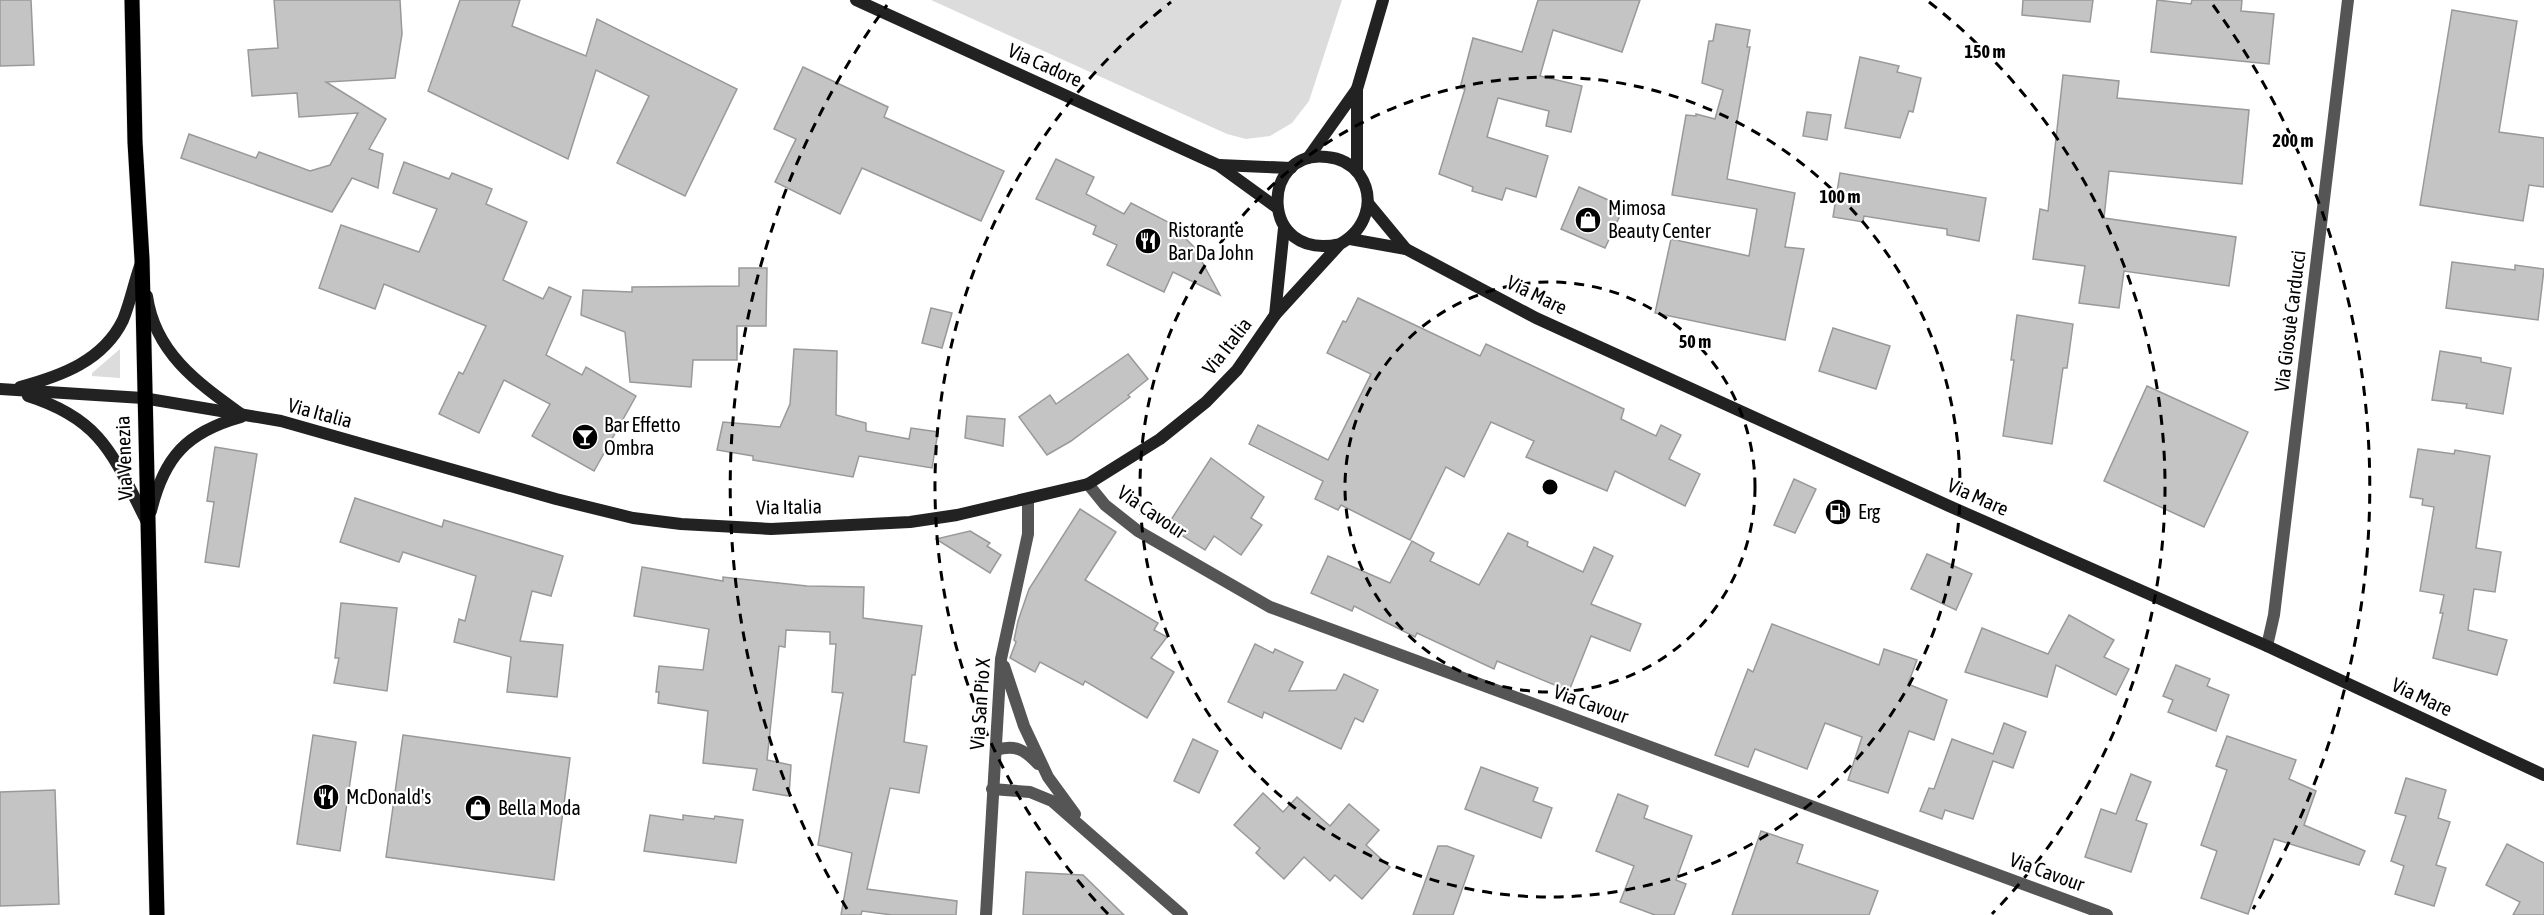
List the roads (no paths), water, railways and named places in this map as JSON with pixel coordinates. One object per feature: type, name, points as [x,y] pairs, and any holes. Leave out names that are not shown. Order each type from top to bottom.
[{"type":"main road","name":"Via Venezia","points":[[132,0],[135,142],[142,259],[143,398],[157,915]]},
{"type":"street","name":"Via Cadore","points":[[856,0],[1218,165],[1276,207]]},
{"type":"street","points":[[1357,171],[1357,89],[1383,0]]},
{"type":"street","name":"Via Giosuè Carducci","points":[[2267,646],[2276,603],[2348,0]]},
{"type":"street","points":[[1308,158],[1357,89]]},
{"type":"street","points":[[1321,156],[1334,158],[1357,171],[1363,181],[1368,202],[1362,222],[1345,241],[1325,248],[1309,246],[1295,239],[1284,228],[1276,207],[1280,186],[1291,168],[1308,158],[1321,156]]},
{"type":"street","name":"Via Cadore","points":[[1218,165],[1291,168]]},
{"type":"street","name":"Via Mare","points":[[1368,202],[1406,249]]},
{"type":"street","name":"Via Italia","points":[[1275,315],[1284,228]]},
{"type":"street","name":"Via Italia","points":[[5,390],[143,398],[281,421],[567,502],[633,518],[681,524],[771,529],[910,522],[957,515],[1088,484],[1160,439],[1206,402],[1237,370],[1275,315],[1345,241]]},
{"type":"street","name":"Via Mare","points":[[1345,241],[1406,249],[1558,328],[1960,511],[2267,646],[2542,773]]},
{"type":"street","points":[[5,390],[58,377],[80,366],[103,346],[122,320],[142,259]]},
{"type":"street","name":"Via Italia","points":[[142,259],[148,303],[161,342],[204,388],[245,416]]},
{"type":"street","points":[[5,390],[54,404],[83,422],[109,448],[148,525]]},
{"type":"street","name":"Via Italia","points":[[148,525],[158,484],[173,458],[196,435],[216,424],[245,416]]},
{"type":"street","name":"Via Cavour","points":[[1088,484],[1105,505],[1138,531],[1270,607],[2107,915]]},
{"type":"street","name":"Via San Pio X","points":[[986,915],[1001,659],[1028,534],[1029,499]]},
{"type":"street","points":[[1001,659],[1024,726],[1048,777]]},
{"type":"street","points":[[996,750],[1007,747],[1028,753],[1085,828]]},
{"type":"street","points":[[992,789],[1030,792],[1052,801],[1182,915]]},
{"type":"place","name":"Mimosa Beauty Center","points":[[1588,220]]},
{"type":"place","name":"Ristorante Bar Da John","points":[[1148,241]]},
{"type":"place","name":"Bar Effetto Ombra","points":[[585,437]]},
{"type":"place","name":"Erg","points":[[1838,512]]},
{"type":"place","name":"McDonald's","points":[[326,797]]},
{"type":"place","name":"Bella Moda","points":[[478,808]]}]
